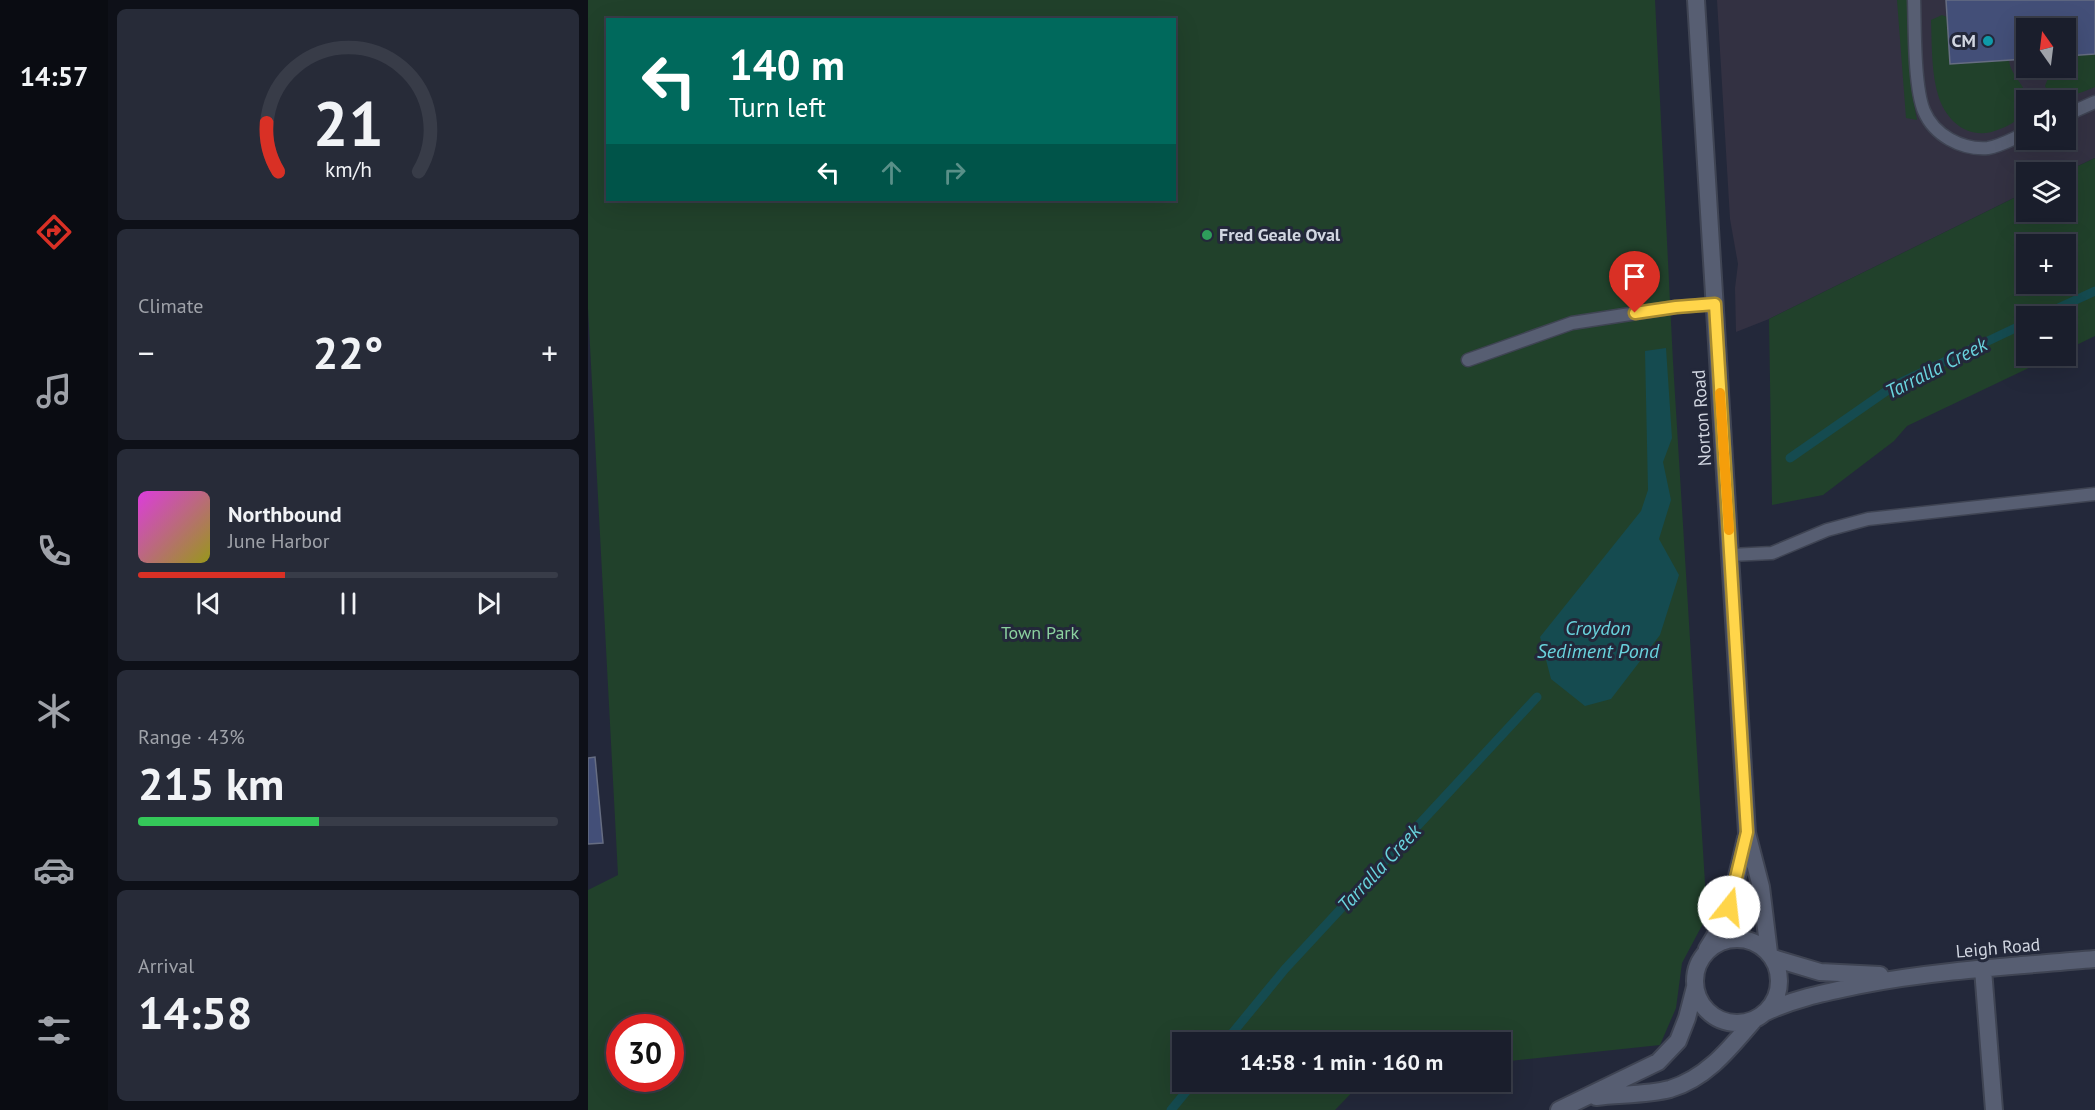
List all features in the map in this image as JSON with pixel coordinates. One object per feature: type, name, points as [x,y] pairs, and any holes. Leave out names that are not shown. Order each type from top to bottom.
[{"type":"street","name":"Norton Road","points":[[1696,0],[1747,832],[1761,887],[1771,956]]},
{"type":"street","name":"Norton Road","points":[[1704,955],[1717,935],[1729,907],[1747,832]]},
{"type":"street","points":[[1559,1110],[1658,1062],[1678,1041],[1687,1018],[1695,987],[1695,976],[1704,955],[1715,945],[1729,940],[1743,939],[1757,944],[1771,956],[1778,969],[1778,993],[1720,1058],[1697,1077],[1669,1089],[1586,1098]]},
{"type":"street","name":"Leigh Road","points":[[1771,956],[1820,972],[1905,976]]},
{"type":"street","name":"Leigh Road","points":[[1759,1016],[1785,1003],[1905,976],[2095,959]]},
{"type":"street","points":[[1983,969],[1994,1110]]},
{"type":"street","points":[[1695,987],[1699,1000],[1716,1018],[1729,1022],[1759,1016]]},
{"type":"lane","points":[[1914,0],[1920,94],[1924,111],[1932,124],[1944,136],[1956,143],[1972,147],[1988,148],[2016,137]]},
{"type":"lane","points":[[2076,111],[2095,102]]},
{"type":"lane","points":[[1468,360],[1572,323],[1676,307],[1715,304]]},
{"type":"lane","points":[[1730,555],[1772,553],[1827,530],[1868,519],[2095,494]]},
{"type":"shaded area","points":[[1717,0],[2095,0],[2095,158],[2076,167],[2076,162],[2016,162],[2016,197],[1769,319],[1736,332],[1735,288],[1738,264],[1730,219]]},
{"type":"green space","name":"Town Park","points":[[588,0],[1655,0],[1673,362],[1707,916],[1682,963],[1676,1008],[1660,1045],[1511,1061],[1511,1032],[1172,1032],[1172,1092],[1352,1092],[1335,1110],[588,1110],[588,890],[618,875],[588,308]]},
{"type":"green space","points":[[1897,0],[1907,0],[1911,87],[1917,120],[1906,118]]},
{"type":"green space","points":[[1942,15],[1947,17],[1951,64],[2009,60],[2012,71],[2024,90],[2016,90],[2016,120],[2014,122],[2000,129],[1980,133],[1963,128],[1949,116],[1939,98],[1935,79],[1931,20]]},
{"type":"green space","points":[[2095,54],[2095,87],[2076,94],[2076,90],[2047,90],[2045,86],[2048,78],[2076,78],[2076,55]]},
{"type":"green space","points":[[2095,158],[2095,336],[2076,345],[2076,306],[2016,306],[2016,366],[2033,366],[1907,426],[1894,441],[1823,495],[1772,505],[1769,319],[2016,197],[2016,222],[2076,222],[2076,167]]},
{"type":"water","name":"Croydon Sediment Pond","points":[[1666,348],[1672,438],[1663,462],[1671,500],[1659,539],[1679,575],[1660,635],[1611,699],[1585,706],[1551,679],[1540,637],[1641,511],[1648,490],[1645,351]]},
{"type":"building","name":"CM","points":[[1946,0],[2095,0],[2095,54],[2076,55],[2076,18],[2016,18],[2016,60],[1950,64]]},
{"type":"building","points":[[595,757],[603,843],[588,844],[588,758]]},
{"type":"waterway","name":"Tarralla Creek","points":[[2063,306],[2095,291]]},
{"type":"waterway","name":"Tarralla Creek","points":[[1790,458],[1895,385],[2016,328]]},
{"type":"waterway","name":"Tarralla Creek","points":[[1233,1032],[1285,969],[1537,697]]},
{"type":"waterway","name":"Tarralla Creek","points":[[1171,1110],[1186,1092]]},
{"type":"slow traffic","points":[[1720,393],[1729,530]]},
{"type":"place","name":"CM","points":[[1988,41]]},
{"type":"place","name":"Fred Geale Oval","points":[[1207,235]]},
{"type":"route","points":[[1635,313],[1715,304],[1747,832],[1729,907]]}]
